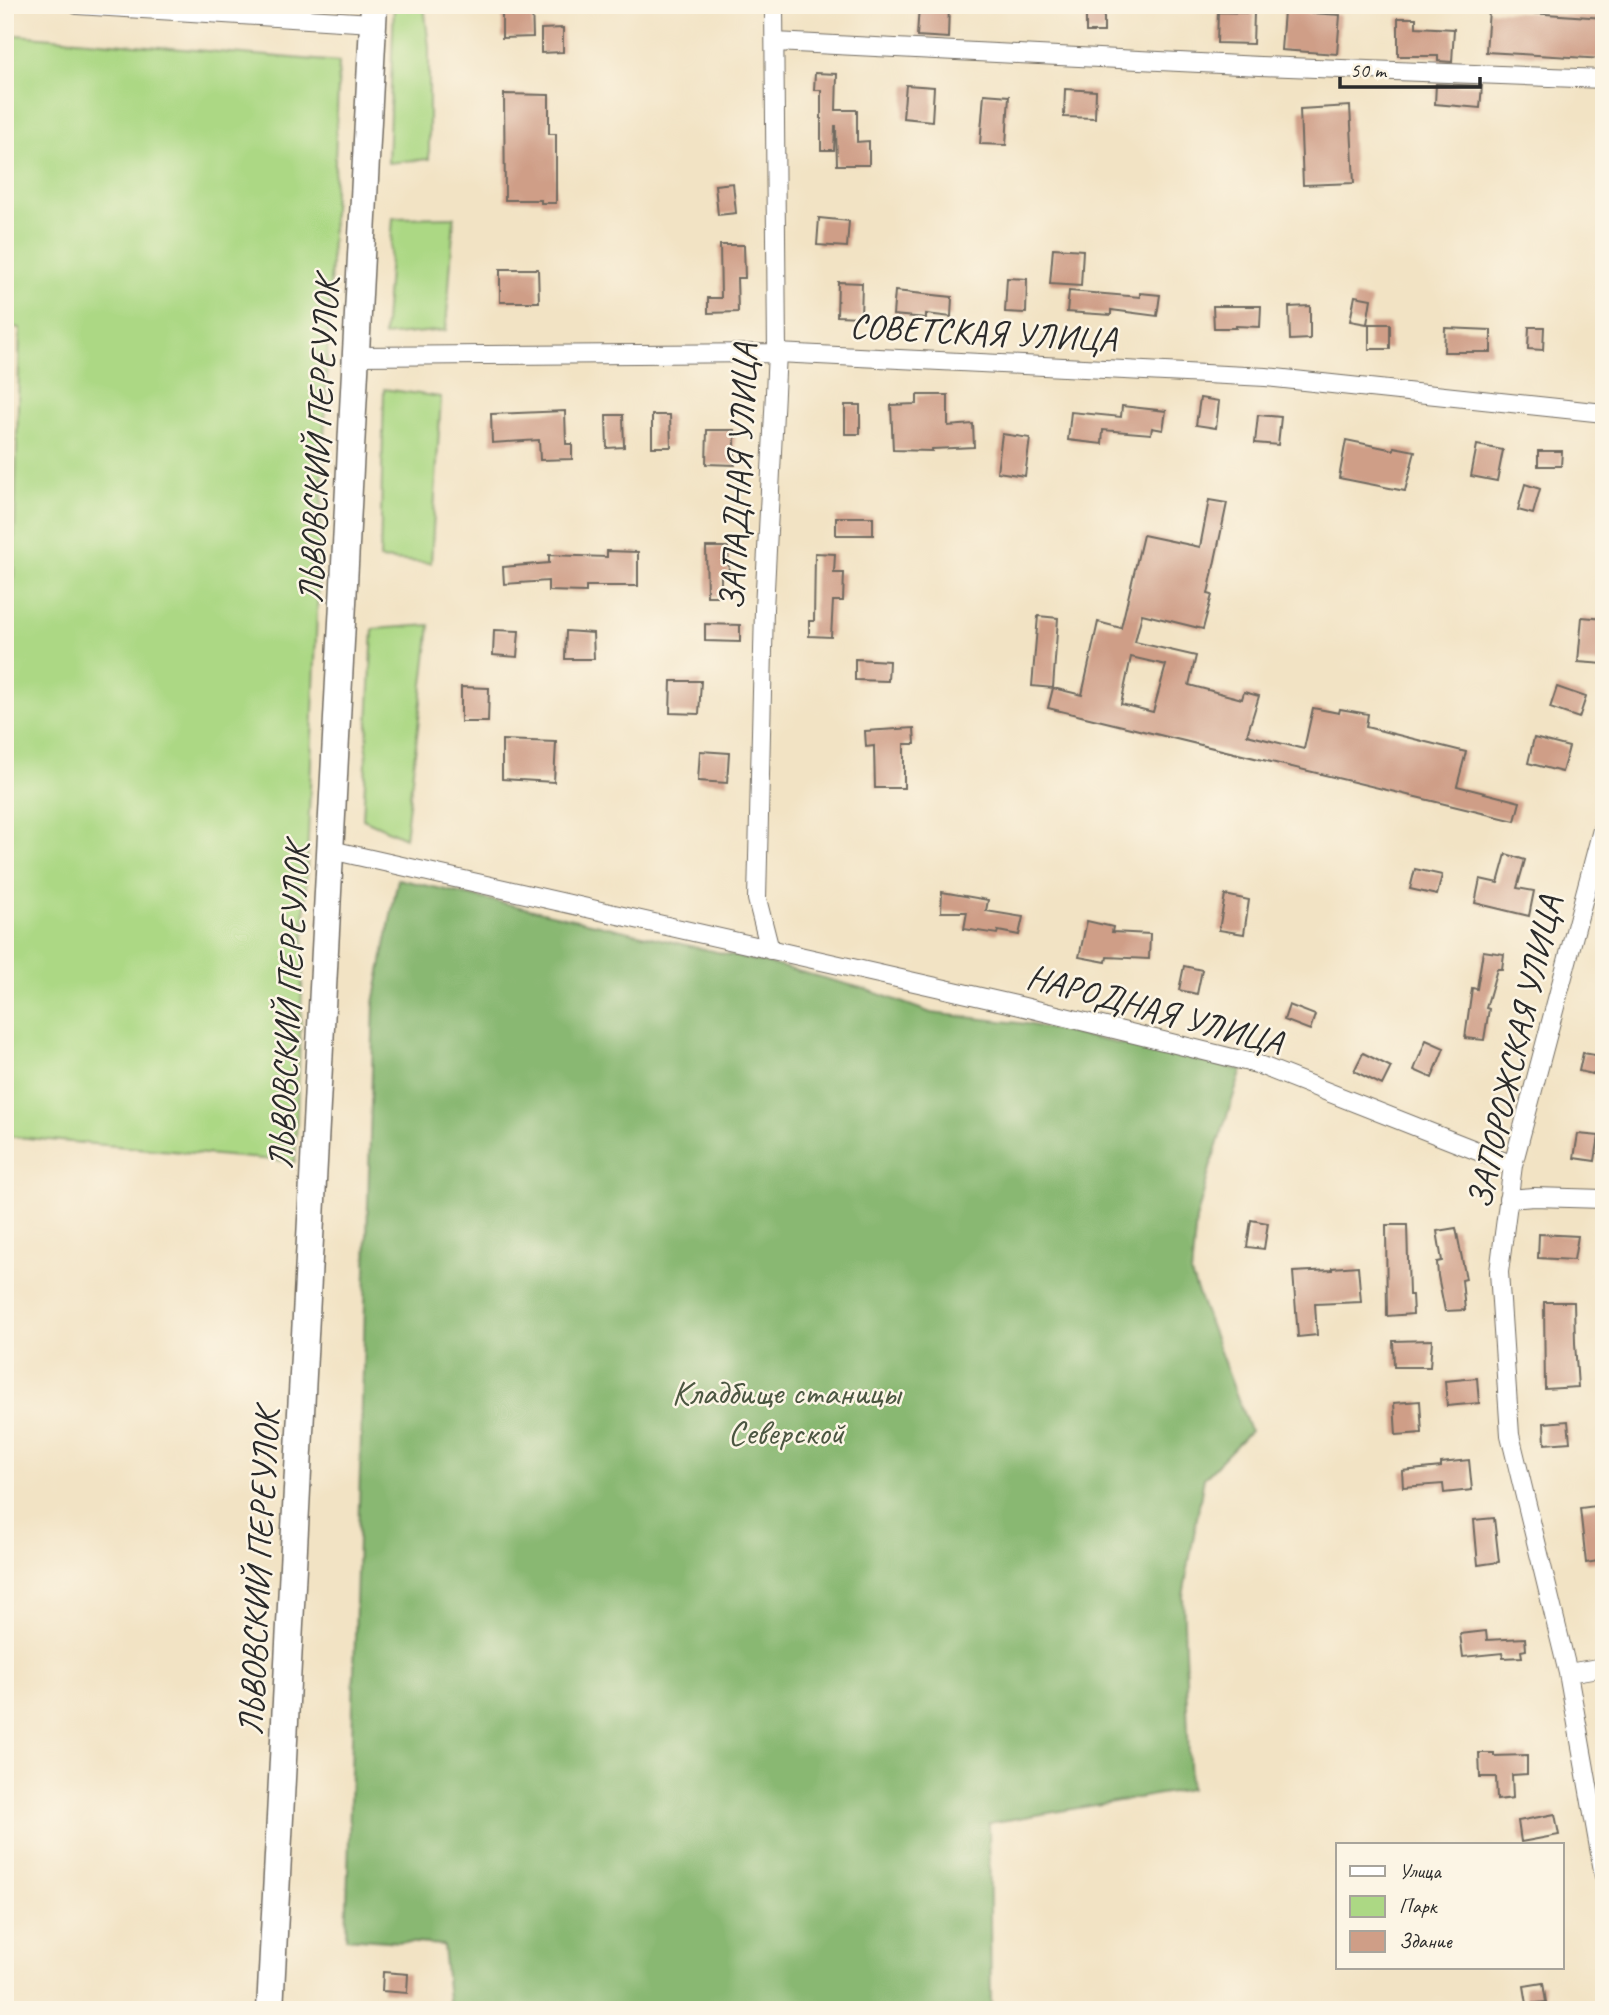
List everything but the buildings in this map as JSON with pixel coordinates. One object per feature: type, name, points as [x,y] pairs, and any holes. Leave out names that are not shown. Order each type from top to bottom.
[{"type":"main road","name":"ЛЬВОВСКИЙ ПЕРЕУЛОК","points":[[270,2010],[374,14]]},
{"type":"street","points":[[77,5],[374,14]]},
{"type":"street","name":"ЗАПАДНАЯ УЛИЦА","points":[[770,950],[757,899],[764,609],[777,353],[774,5]]},
{"type":"street","points":[[775,42],[1260,66],[1604,79]]},
{"type":"street","name":"СОВЕТСКАЯ УЛИЦА","points":[[357,356],[777,353],[1266,377],[1604,413]]},
{"type":"street","name":"ЗАПОРОЖСКАЯ УЛИЦА","points":[[1604,822],[1513,1165],[1499,1272],[1510,1435],[1568,1674],[1604,1876]]},
{"type":"street","name":"НАРОДНАЯ УЛИЦА","points":[[331,850],[1016,1005],[1257,1064],[1513,1165]]},
{"type":"street","points":[[1508,1199],[1604,1199]]},
{"type":"street","points":[[1568,1674],[1604,1667]]},
{"type":"green space","points":[[394,5],[424,5],[429,47],[429,159],[388,163]]},
{"type":"green space","points":[[5,34],[339,62],[295,1162],[5,1136],[5,673],[11,673],[20,328],[5,326]]},
{"type":"green space","points":[[454,217],[446,330],[384,336],[393,218]]},
{"type":"green space","points":[[384,389],[441,397],[431,563],[380,559]]},
{"type":"green space","points":[[430,625],[405,838],[363,819],[373,629]]},
{"type":"green space","name":"Кладбище станицы Северской","points":[[398,879],[778,966],[865,989],[931,1013],[1027,1024],[1242,1070],[1196,1220],[1191,1275],[1250,1431],[1204,1478],[1183,1596],[1190,1789],[989,1823],[991,2010],[449,2010],[443,1945],[346,1938],[374,1003]]}]
